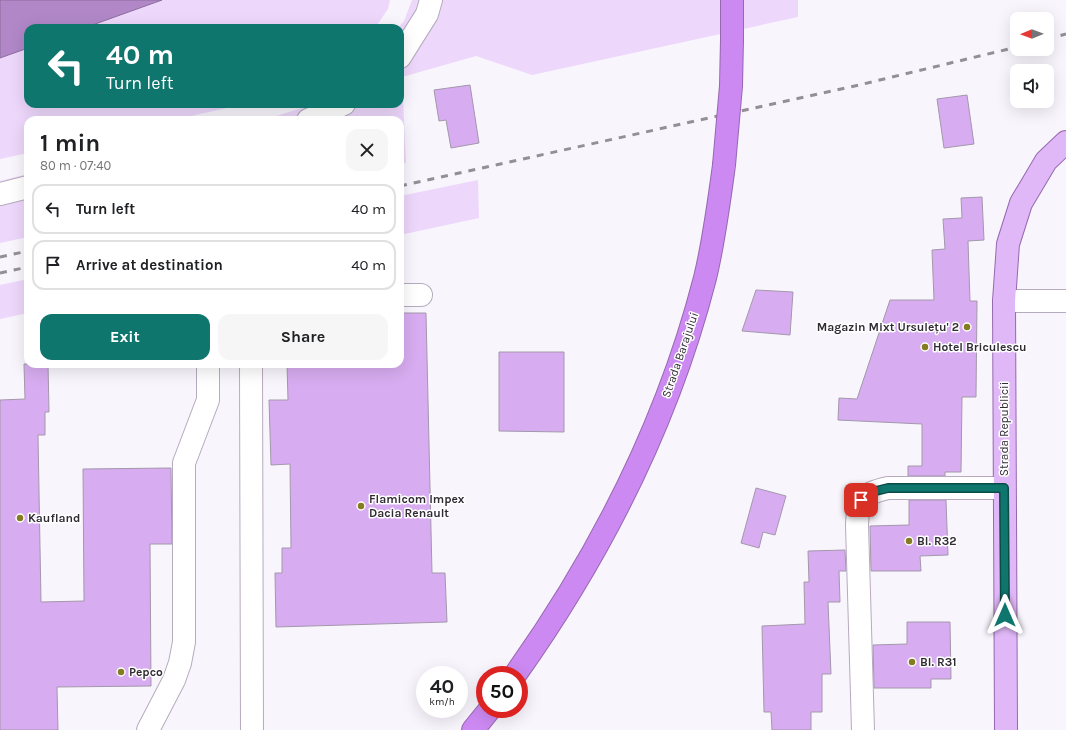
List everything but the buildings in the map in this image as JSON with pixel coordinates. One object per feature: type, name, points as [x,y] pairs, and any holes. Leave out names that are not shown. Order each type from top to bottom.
[{"type":"highway","name":"Strada Barajului","points":[[521,666],[545,633],[593,554],[624,496],[656,425],[686,342],[705,277],[716,223],[724,165],[731,86],[732,0]]},
{"type":"highway","points":[[473,730],[483,718]]},
{"type":"main road","name":"Strada Republicii","points":[[1006,730],[1004,301],[1008,244],[1014,220],[1021,203],[1046,161],[1066,142]]},
{"type":"street","points":[[404,51],[427,14],[431,0]]},
{"type":"street","points":[[317,116],[335,108]]},
{"type":"street","points":[[0,194],[24,188]]},
{"type":"street","points":[[1004,301],[1066,301]]},
{"type":"street","points":[[148,730],[174,680],[180,663],[184,642],[184,463],[208,400],[208,368]]},
{"type":"street","points":[[251,368],[252,730]]},
{"type":"street","points":[[863,730],[857,525],[857,509],[861,500],[876,491],[888,488],[1004,488]]},
{"type":"shaded area","points":[[0,0],[162,0],[95,24],[24,24],[24,49],[0,58]]},
{"type":"shaded area","points":[[162,0],[390,0],[388,9],[378,24],[95,24]]},
{"type":"shaded area","points":[[412,0],[798,0],[798,17],[532,75],[476,56],[404,76],[404,24],[401,24]]},
{"type":"shaded area","points":[[24,49],[24,108],[227,108],[191,116],[24,116],[24,154],[0,159],[0,58]]},
{"type":"shaded area","points":[[302,108],[403,108],[404,116],[276,116]]},
{"type":"shaded area","points":[[404,120],[406,163],[404,163]]},
{"type":"shaded area","points":[[24,175],[24,238],[0,243],[0,181]]},
{"type":"shaded area","points":[[478,180],[479,218],[404,234],[404,195]]},
{"type":"shaded area","points":[[24,280],[24,314],[0,319],[0,285]]},
{"type":"railway","points":[[1054,37],[1066,34]]},
{"type":"railway","points":[[404,185],[859,85],[1010,49]]},
{"type":"railway","points":[[0,257],[24,252]]},
{"type":"railway","points":[[0,273],[24,268]]},
{"type":"place","name":"Magazin Mixt Ursulețu' 2","points":[[967,327]]},
{"type":"place","name":"Hotel Briculescu","points":[[925,347]]},
{"type":"place","name":"Flamicom Impex Dacia Renault","points":[[361,506]]},
{"type":"place","name":"Kaufland","points":[[20,518]]},
{"type":"place","name":"Bl. R32","points":[[909,541]]},
{"type":"place","name":"Bl. R31","points":[[912,662]]},
{"type":"place","name":"Pepco","points":[[121,672]]},
{"type":"route","points":[[861,500],[876,491],[888,488],[1004,488],[1005,615]]}]
